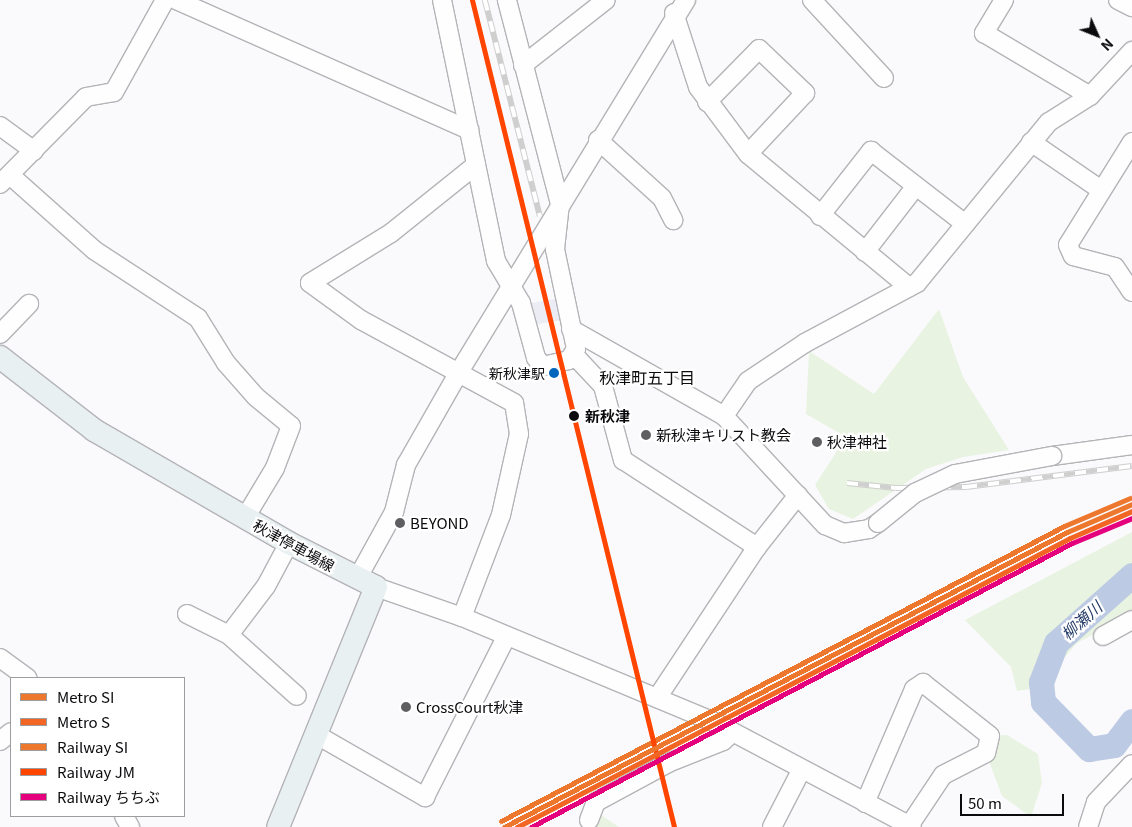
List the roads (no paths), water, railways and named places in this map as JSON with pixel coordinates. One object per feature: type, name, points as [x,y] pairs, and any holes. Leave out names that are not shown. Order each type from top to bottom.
[{"type":"main road","name":"秋津停車場線","points":[[0,356],[94,430],[289,543],[366,583]]},
{"type":"main road","points":[[278,827],[317,735],[366,583]]},
{"type":"street","points":[[165,0],[114,92],[86,97],[6,180],[94,250],[198,318],[226,363],[256,397],[291,426],[275,468],[245,518]]},
{"type":"street","points":[[176,0],[469,130]]},
{"type":"street","points":[[442,0],[499,271],[521,304],[539,363],[568,360],[574,355]]},
{"type":"street","points":[[507,0],[560,204],[555,249],[572,329],[574,355],[603,386],[623,460],[757,547]]},
{"type":"street","points":[[523,64],[606,0]]},
{"type":"street","points":[[812,0],[884,78]]},
{"type":"street","points":[[1004,0],[984,33],[1090,96]]},
{"type":"street","points":[[1118,0],[1132,7]]},
{"type":"street","points":[[680,7],[706,102],[748,154],[820,216],[909,287]]},
{"type":"street","points":[[680,7],[510,286],[406,465],[394,512],[366,583],[462,617],[599,677],[652,696],[733,732],[910,826],[943,775],[986,753],[990,736],[923,683],[914,689],[865,802]]},
{"type":"street","points":[[706,102],[759,49],[805,93],[748,154]]},
{"type":"street","points":[[724,416],[748,381],[805,342],[909,287],[965,224],[1049,122],[1090,96],[1132,51]]},
{"type":"street","points":[[0,126],[34,150]]},
{"type":"street","points":[[598,140],[662,198],[674,220]]},
{"type":"street","points":[[1032,142],[1101,190]]},
{"type":"street","points":[[1132,142],[1068,246],[1073,256],[1116,266],[1132,292]]},
{"type":"street","points":[[820,216],[871,151],[965,224]]},
{"type":"street","points":[[462,617],[501,514],[519,434],[514,403],[361,320],[310,283],[391,233],[476,165]]},
{"type":"street","points":[[865,252],[916,186]]},
{"type":"street","points":[[0,334],[29,304]]},
{"type":"street","points":[[572,329],[724,416],[798,495],[833,529],[857,533],[878,523],[915,493],[955,474],[1052,456],[1132,445]]},
{"type":"street","points":[[652,696],[757,547],[798,495]]},
{"type":"street","points":[[230,635],[266,586],[289,543]]},
{"type":"street","points":[[187,614],[230,635],[297,696]]},
{"type":"street","points":[[1103,636],[1132,620]]},
{"type":"street","points":[[317,735],[425,797],[506,637]]},
{"type":"street","points":[[0,658],[27,677]]},
{"type":"street","points":[[589,820],[596,802],[668,764],[723,742],[733,732]]},
{"type":"street","points":[[0,741],[10,733]]},
{"type":"street","points":[[1088,827],[1096,802],[1132,764]]},
{"type":"street","points":[[763,827],[777,822],[802,769]]},
{"type":"waterway","name":"柳瀬川","points":[[1132,575],[1056,643],[1041,682],[1043,702],[1089,749],[1114,745],[1132,721]]},
{"type":"railway","points":[[485,0],[540,216]]},
{"type":"railway","points":[[847,483],[896,488],[966,487],[1132,466]]},
{"type":"metro line","name":"SI","points":[[504,827],[1067,532],[1132,504]]},
{"type":"metro line","name":"S","points":[[517,827],[1070,538],[1132,511]]},
{"type":"rail line","name":"JM","points":[[472,0],[674,827]]},
{"type":"rail line","name":"SI","points":[[501,821],[1064,526],[1130,498]]},
{"type":"rail line","name":"ちちぶ","points":[[531,827],[1072,543],[1132,518]]},
{"type":"place","name":"新秋津駅","points":[[554,373]]},
{"type":"place","name":"新秋津","points":[[574,416]]},
{"type":"place","name":"新秋津キリスト教会","points":[[646,435]]},
{"type":"place","name":"秋津神社","points":[[817,442]]},
{"type":"place","name":"BEYOND","points":[[400,523]]},
{"type":"place","name":"CrossCourt秋津","points":[[406,707]]},
{"type":"district","name":"秋津町五丁目","points":[[647,377]]}]
